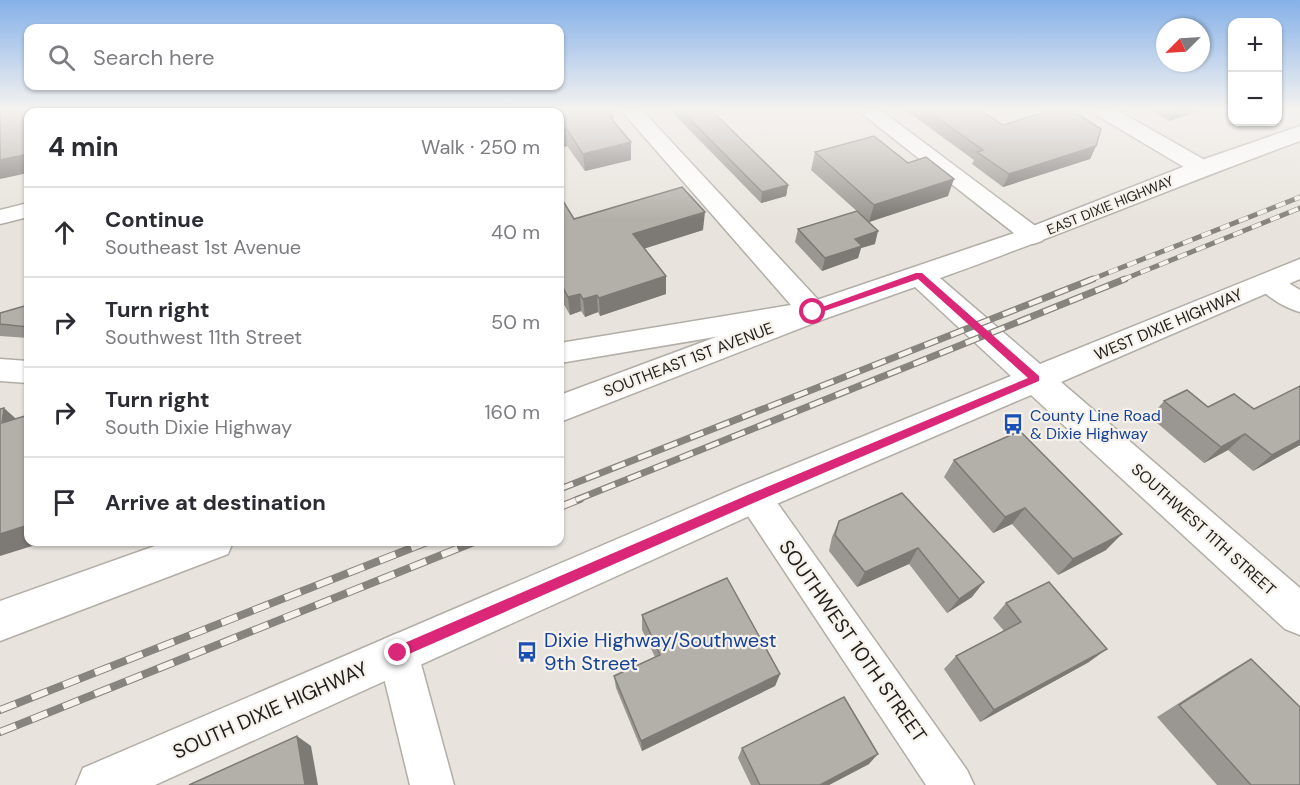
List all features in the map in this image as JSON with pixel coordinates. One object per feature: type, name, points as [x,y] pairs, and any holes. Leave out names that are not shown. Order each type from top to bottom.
[{"type":"main road","name":"EAST DIXIE HIGHWAY","points":[[919,275],[1033,236],[1202,168],[1265,146]]},
{"type":"main road","name":"WEST DIXIE HIGHWAY","points":[[1035,379],[1300,268]]},
{"type":"main road","name":"SOUTHEAST 1ST AVENUE","points":[[564,407],[813,312],[919,275]]},
{"type":"main road","name":"SOUTHWEST 11TH STREET","points":[[919,275],[1300,615]]},
{"type":"main road","name":"SOUTH DIXIE HIGHWAY","points":[[100,785],[754,497],[1035,379]]},
{"type":"main road","points":[[0,621],[162,551],[191,546]]},
{"type":"street","points":[[663,146],[813,312]]},
{"type":"street","points":[[914,146],[1033,236]]},
{"type":"street","points":[[1163,146],[1202,168]]},
{"type":"street","points":[[0,217],[24,211]]},
{"type":"street","points":[[1268,282],[1300,303]]},
{"type":"street","points":[[564,352],[813,312]]},
{"type":"street","points":[[0,370],[24,372]]},
{"type":"street","name":"SOUTHWEST 10TH STREET","points":[[754,497],[952,785]]},
{"type":"street","points":[[398,653],[432,785]]},
{"type":"building","points":[[0,146],[24,146],[24,155],[0,160]]},
{"type":"building","points":[[578,146],[616,146],[583,154]]},
{"type":"building","points":[[716,146],[748,146],[788,185],[762,192]]},
{"type":"building","points":[[838,146],[886,146],[908,163],[926,157],[954,179],[874,205],[815,152]]},
{"type":"building","points":[[977,146],[1096,146],[1009,174],[977,152],[983,150]]},
{"type":"building","points":[[682,187],[705,212],[633,234],[666,276],[599,298],[597,295],[583,299],[580,294],[568,297],[564,290],[564,203],[574,219]]},
{"type":"building","points":[[857,211],[878,231],[855,239],[862,246],[825,258],[798,229]]},
{"type":"building","points":[[24,306],[24,327],[0,324],[0,313]]},
{"type":"building","points":[[1300,386],[1300,440],[1272,455],[1245,434],[1221,447],[1164,401],[1187,390],[1208,407],[1234,394],[1254,409]]},
{"type":"building","points":[[4,408],[2,423],[24,416],[24,526],[0,534],[0,409]]},
{"type":"building","points":[[1020,431],[1122,534],[1073,559],[1025,508],[1005,517],[954,460]]},
{"type":"building","points":[[902,493],[984,582],[959,599],[918,548],[865,572],[835,535],[839,521]]},
{"type":"building","points":[[727,578],[780,674],[641,741],[614,676],[660,655],[642,615]]},
{"type":"building","points":[[1049,582],[1107,649],[994,710],[956,656],[1021,622],[1006,603]]},
{"type":"building","points":[[1251,659],[1300,707],[1300,785],[1251,785],[1179,705]]},
{"type":"building","points":[[844,697],[878,754],[820,785],[760,785],[742,748]]},
{"type":"building","points":[[297,736],[305,785],[189,785]]},
{"type":"railway","points":[[1090,280],[1300,197]]},
{"type":"railway","points":[[1122,280],[1300,208]]},
{"type":"railway","points":[[564,487],[1093,279]]},
{"type":"railway","points":[[576,500],[1125,279]]},
{"type":"railway","points":[[564,505],[580,499]]},
{"type":"railway","points":[[0,710],[417,546]]},
{"type":"railway","points":[[0,732],[464,546]]},
{"type":"place","name":"County Line Road & Dixie Highway","points":[[1013,424]]},
{"type":"place","name":"Dixie Highway/Southwest 9th Street","points":[[527,652]]},
{"type":"route","points":[[398,653],[754,497],[1035,379],[919,275],[813,312]]}]
